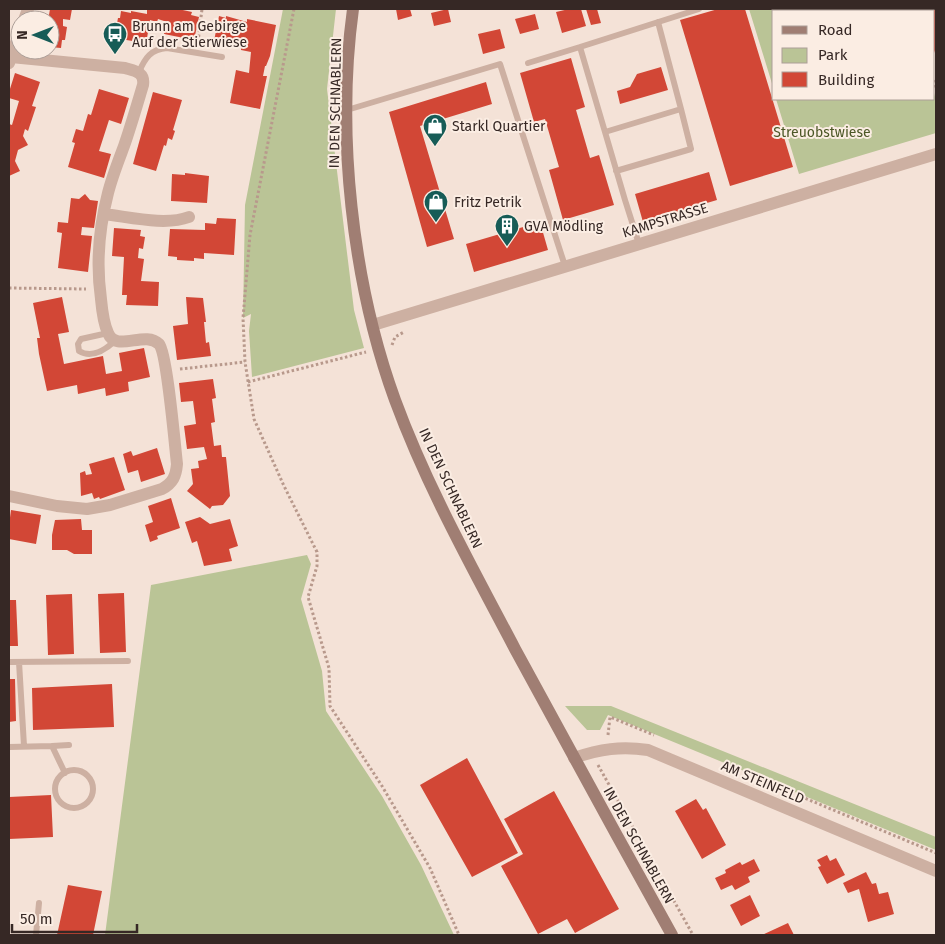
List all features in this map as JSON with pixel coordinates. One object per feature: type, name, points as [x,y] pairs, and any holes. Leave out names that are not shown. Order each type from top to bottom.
[{"type":"street","name":"IN DEN SCHNABLERN","points":[[353,9],[348,61],[347,110],[347,157],[353,215],[361,269],[373,325],[385,348],[394,398],[417,456],[451,528],[574,758],[672,935]]},
{"type":"street","points":[[9,496],[57,506],[87,509],[110,505],[168,485],[174,479],[176,464],[164,353],[158,343],[147,339],[120,342],[111,337],[103,316],[98,275],[98,260],[108,193],[144,80],[139,72],[125,68],[10,60]]},
{"type":"street","name":"KAMPSTRASSE","points":[[373,325],[936,154]]},
{"type":"street","points":[[104,214],[169,221],[180,220],[189,216]]},
{"type":"street","name":"AM STEINFELD","points":[[574,758],[606,748],[630,747],[648,750],[936,871]]},
{"type":"lane","points":[[528,63],[699,9]]},
{"type":"lane","points":[[616,171],[691,149],[658,22]]},
{"type":"lane","points":[[580,47],[639,244]]},
{"type":"lane","points":[[139,72],[149,54],[157,49],[166,48],[222,57]]},
{"type":"lane","points":[[347,110],[500,64],[565,266]]},
{"type":"lane","points":[[605,132],[681,108]]},
{"type":"lane","points":[[111,337],[97,353],[87,354],[79,351],[78,344],[81,339],[111,337]]},
{"type":"lane","points":[[9,662],[128,661]]},
{"type":"lane","points":[[19,662],[24,746]]},
{"type":"lane","points":[[9,747],[68,745]]},
{"type":"lane","points":[[52,746],[65,773]]},
{"type":"lane","points":[[71,771],[83,772],[92,782],[92,796],[84,806],[72,808],[66,806],[56,797],[56,783],[65,773],[71,771]]},
{"type":"lane","points":[[36,935],[39,903]]},
{"type":"path","points":[[197,53],[202,9]]},
{"type":"path","points":[[294,9],[250,235],[243,318],[245,362],[254,419],[284,486],[317,552],[317,566],[308,597],[329,668],[330,706],[382,786],[430,868],[458,935]]},
{"type":"path","points":[[9,288],[100,290]]},
{"type":"path","points":[[248,382],[385,348]]},
{"type":"path","points":[[167,370],[245,362]]},
{"type":"path","points":[[591,752],[693,935]]},
{"type":"green space","points":[[283,9],[336,9],[327,89],[354,310],[364,348],[252,377],[249,331],[251,314],[243,318],[245,205]]},
{"type":"green space","name":"Streuobstwiese","points":[[749,9],[907,9],[772,10],[772,84]]},
{"type":"green space","name":"Streuobstwiese","points":[[935,97],[936,133],[799,174],[776,100],[935,100]]},
{"type":"green space","points":[[307,555],[311,564],[301,599],[322,671],[326,711],[382,796],[421,865],[454,935],[105,935],[151,585]]},
{"type":"green space","points":[[565,706],[611,706],[936,837],[936,850],[608,715],[600,730],[587,730]]},
{"type":"building","points":[[72,9],[70,20],[63,19],[63,26],[67,27],[65,40],[62,40],[61,48],[60,10],[50,10]]},
{"type":"building","points":[[147,9],[178,9],[192,12],[191,15],[199,17],[194,40],[164,34],[167,22],[158,19],[157,22],[150,20],[145,43],[114,38],[121,11],[147,14]]},
{"type":"building","points":[[396,9],[410,9],[412,16],[398,20]]},
{"type":"building","points":[[448,9],[451,22],[434,26],[431,13]]},
{"type":"building","points":[[581,9],[586,26],[562,33],[556,12]]},
{"type":"building","points":[[586,9],[597,9],[601,23],[591,25]]},
{"type":"building","points":[[718,9],[745,9],[793,167],[730,186],[680,20]]},
{"type":"building","points":[[936,9],[936,56],[935,10],[922,10]]},
{"type":"building","points":[[535,14],[539,29],[520,34],[515,19]]},
{"type":"building","points":[[219,16],[247,22],[247,19],[276,25],[270,56],[263,76],[267,76],[260,109],[230,103],[236,70],[249,73],[251,52],[241,50],[241,47],[214,41]]},
{"type":"building","points":[[500,29],[505,48],[483,54],[478,34]]},
{"type":"building","points":[[571,58],[585,107],[576,110],[590,158],[599,155],[614,205],[563,220],[549,170],[559,167],[545,119],[534,122],[520,73]]},
{"type":"building","points":[[661,67],[668,90],[620,104],[617,91],[630,87],[637,74]]},
{"type":"building","points":[[15,73],[40,82],[32,106],[36,107],[28,131],[25,129],[23,136],[28,145],[18,150],[15,161],[20,171],[9,176],[9,124],[12,125],[19,101],[9,98]]},
{"type":"building","points":[[486,82],[492,104],[420,126],[454,239],[427,247],[389,112]]},
{"type":"building","points":[[99,89],[129,98],[121,124],[109,120],[99,151],[111,154],[104,178],[68,167],[75,143],[72,142],[76,129],[83,131],[88,114],[91,115]]},
{"type":"building","points":[[153,92],[182,100],[172,140],[168,138],[166,146],[164,145],[156,171],[133,164]]},
{"type":"building","points":[[709,172],[717,200],[643,222],[635,194]]},
{"type":"building","points":[[185,173],[209,176],[207,203],[171,201],[172,174],[185,175]]},
{"type":"building","points":[[85,194],[90,200],[98,201],[94,228],[82,227],[81,235],[92,236],[88,272],[58,268],[62,233],[57,232],[58,222],[68,223],[71,198],[79,199]]},
{"type":"building","points":[[217,218],[236,219],[234,255],[204,253],[204,259],[194,258],[194,261],[177,260],[177,257],[168,256],[170,229],[205,230],[205,223],[216,224]]},
{"type":"building","name":"GVA Mödling","points":[[540,222],[548,250],[474,272],[466,244]]},
{"type":"building","points":[[114,228],[141,230],[140,236],[145,237],[143,249],[139,248],[138,258],[144,259],[141,281],[159,282],[158,306],[126,305],[127,295],[122,295],[124,257],[112,256]]},
{"type":"building","points":[[62,297],[69,332],[58,334],[64,364],[103,356],[106,374],[122,371],[119,353],[144,348],[150,377],[128,382],[129,391],[106,396],[105,388],[78,394],[77,385],[47,391],[39,354],[37,338],[40,338],[33,303]]},
{"type":"building","points":[[186,297],[203,298],[206,343],[209,342],[211,356],[177,360],[173,326],[188,324]]},
{"type":"building","points":[[213,379],[216,398],[212,399],[215,422],[211,423],[214,446],[221,445],[222,457],[226,457],[230,496],[223,505],[212,506],[210,509],[187,491],[193,484],[191,469],[199,468],[198,461],[207,459],[204,447],[187,449],[184,426],[196,424],[193,401],[181,402],[179,383]]},
{"type":"building","points":[[157,448],[165,474],[141,482],[138,470],[128,473],[123,454],[131,451],[133,456]]},
{"type":"building","points":[[114,457],[125,490],[100,499],[99,497],[94,499],[92,493],[81,496],[80,473],[85,471],[86,475],[92,474],[89,464]]},
{"type":"building","points":[[171,498],[180,528],[157,536],[158,539],[150,542],[145,525],[153,522],[148,506]]},
{"type":"building","points":[[11,510],[41,515],[36,544],[9,539]]},
{"type":"building","points":[[200,517],[210,524],[230,519],[238,546],[229,549],[232,561],[204,566],[197,541],[192,543],[185,522]]},
{"type":"building","points":[[81,519],[82,530],[92,530],[92,554],[74,554],[67,550],[52,550],[55,520]]},
{"type":"building","points":[[124,593],[126,652],[100,653],[98,594]]},
{"type":"building","points":[[72,594],[74,654],[48,655],[46,595]]},
{"type":"building","points":[[9,600],[16,600],[18,646],[9,646]]},
{"type":"building","points":[[9,679],[15,679],[16,721],[9,722]]},
{"type":"building","points":[[112,684],[114,727],[33,730],[32,688]]},
{"type":"building","points":[[467,758],[518,853],[472,877],[420,785]]},
{"type":"building","points":[[554,791],[619,909],[575,933],[567,919],[538,934],[501,866],[523,854],[504,819]]},
{"type":"building","points":[[51,795],[53,837],[9,839],[9,797]]},
{"type":"building","points":[[696,799],[703,810],[706,808],[726,845],[702,859],[675,811]]},
{"type":"building","points":[[827,855],[830,861],[836,858],[845,875],[827,884],[818,867],[821,866],[817,860]]},
{"type":"building","points":[[754,859],[760,871],[748,877],[750,882],[735,890],[732,885],[721,890],[715,878],[726,873],[725,870],[740,862],[742,865]]},
{"type":"building","points":[[866,872],[872,884],[876,883],[879,894],[888,892],[894,914],[868,922],[859,889],[848,893],[843,883]]},
{"type":"building","points":[[68,885],[102,891],[93,935],[57,935]]},
{"type":"building","points":[[750,895],[760,916],[741,926],[730,905]]},
{"type":"building","points":[[788,923],[794,935],[762,935]]},
{"type":"place","name":"Brunn am Gebirge Auf der Stierwiese","points":[[115,55]]},
{"type":"place","name":"Starkl Quartier","points":[[435,147]]},
{"type":"place","name":"Fritz Petrik","points":[[436,223]]},
{"type":"place","name":"GVA Mödling","points":[[507,247]]}]
